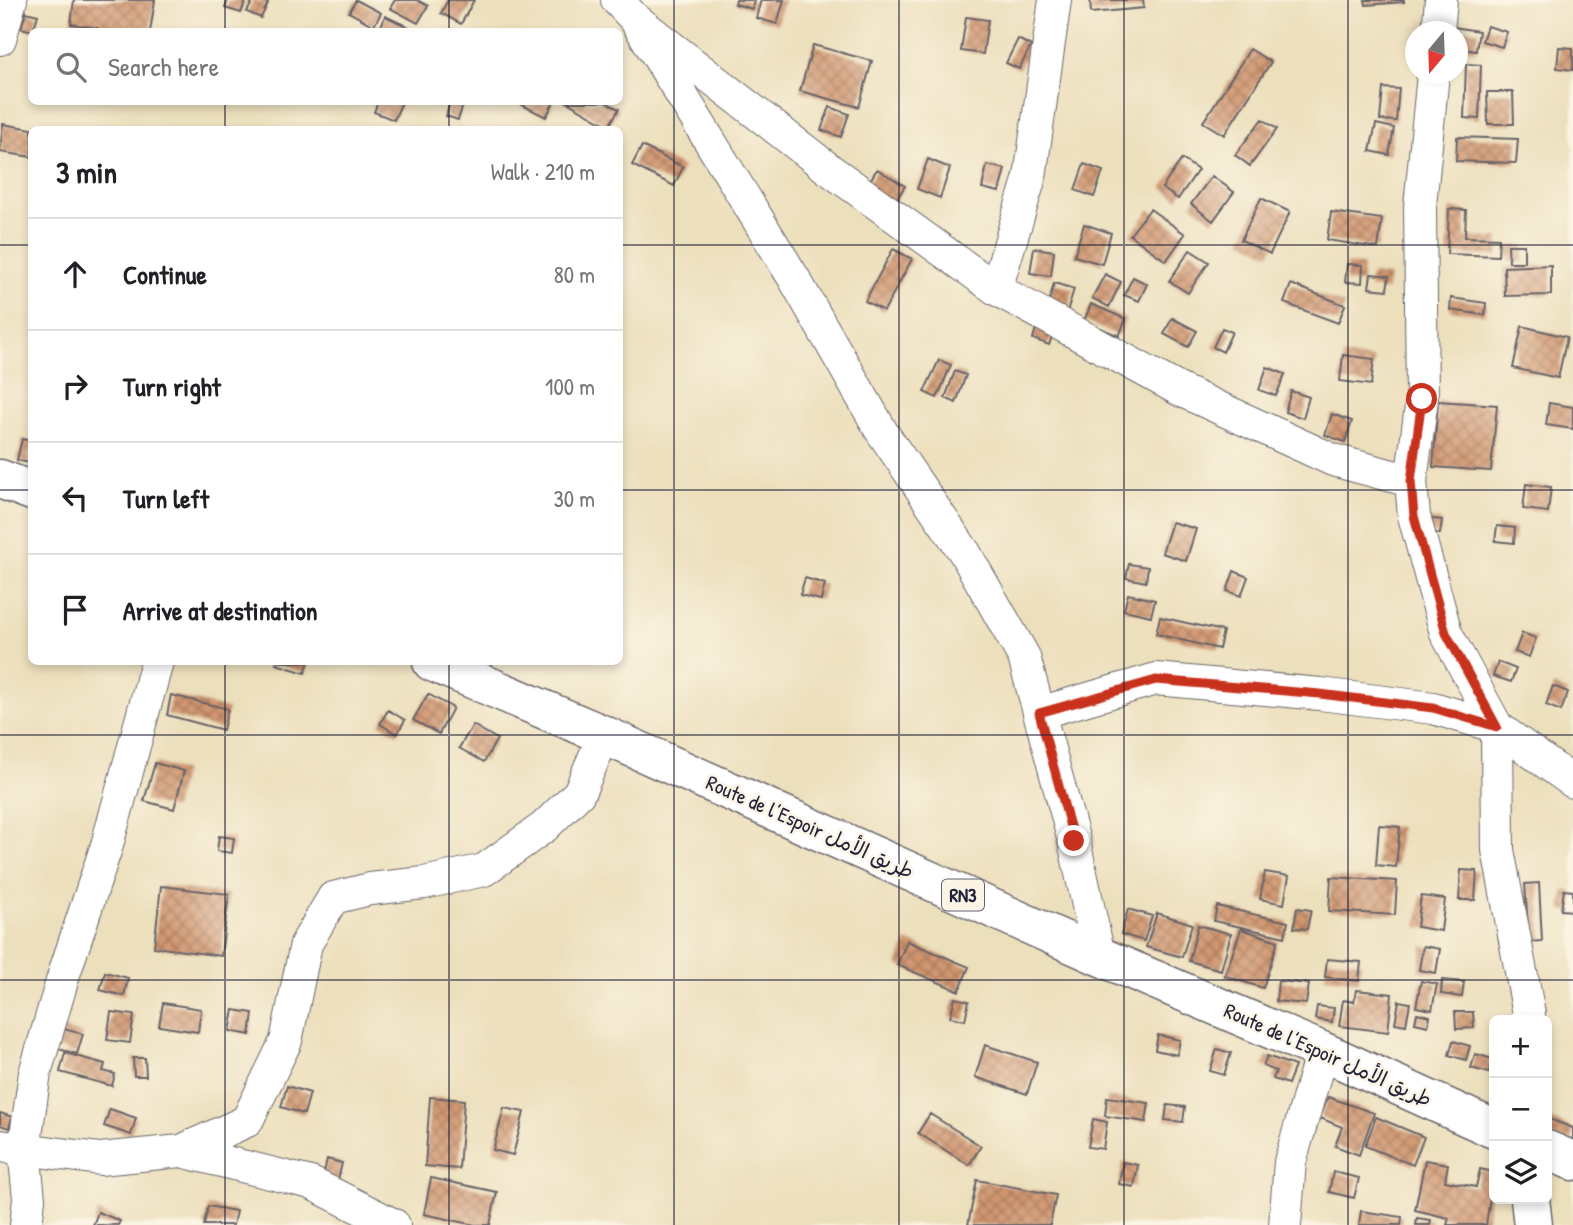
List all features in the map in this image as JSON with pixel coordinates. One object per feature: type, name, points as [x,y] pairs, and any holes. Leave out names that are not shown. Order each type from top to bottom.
[{"type":"main road","points":[[0,478],[28,489]]},
{"type":"main road","name":"Route de l’Espoir طريق الأمل","points":[[439,665],[604,735],[1489,1127]]},
{"type":"main road","points":[[1552,1152],[1573,1161]]},
{"type":"main road","points":[[1531,1204],[1533,1225]]},
{"type":"street","points":[[0,38],[11,0]]},
{"type":"street","points":[[996,289],[1030,177],[1055,0]]},
{"type":"street","points":[[1438,21],[1441,0]]},
{"type":"street","points":[[626,10],[830,170],[996,289],[1180,390],[1333,460],[1411,481]]},
{"type":"street","points":[[626,10],[795,280],[882,432],[965,553],[1024,657],[1074,841],[1099,956]]},
{"type":"street","points":[[1432,84],[1420,206],[1422,399],[1411,481],[1414,516],[1446,633],[1497,727],[1498,850],[1529,1015]]},
{"type":"street","points":[[26,1225],[29,1199],[12,1147],[65,971],[107,845],[156,665]]},
{"type":"street","points":[[1039,713],[1156,680],[1320,694],[1433,708],[1497,727],[1573,782]]},
{"type":"street","points":[[12,1147],[100,1159],[181,1151],[247,1121],[286,1041],[306,944],[332,898],[484,870],[544,827],[579,793],[604,735]]},
{"type":"street","points":[[1285,1225],[1290,1163],[1322,1051]]},
{"type":"street","points":[[181,1151],[311,1183],[393,1225]]},
{"type":"building","points":[[74,0],[155,0],[151,28],[98,28],[71,24]]},
{"type":"building","points":[[228,0],[246,0],[241,13],[225,8]]},
{"type":"building","points":[[253,0],[268,3],[261,18],[247,12]]},
{"type":"building","points":[[356,0],[381,13],[374,26],[349,12]]},
{"type":"building","points":[[395,0],[417,0],[428,6],[418,23],[390,8]]},
{"type":"building","points":[[448,0],[474,0],[461,24],[441,13]]},
{"type":"building","points":[[736,0],[754,0],[752,9],[735,4]]},
{"type":"building","points":[[761,0],[784,0],[777,24],[756,18]]},
{"type":"building","points":[[1090,0],[1143,0],[1144,8],[1091,13]]},
{"type":"building","points":[[1365,0],[1404,0],[1404,2],[1366,5]]},
{"type":"building","points":[[26,12],[38,15],[34,28],[21,28]]},
{"type":"building","points":[[385,16],[410,28],[380,28]]},
{"type":"building","points":[[966,17],[988,20],[983,54],[961,51]]},
{"type":"building","points":[[1487,26],[1507,32],[1502,47],[1482,41]]},
{"type":"building","points":[[1468,29],[1479,31],[1476,51],[1468,50]]},
{"type":"building","points":[[1018,39],[1031,46],[1019,69],[1006,63]]},
{"type":"building","points":[[813,45],[872,61],[859,107],[800,91]]},
{"type":"building","points":[[1559,47],[1573,48],[1573,70],[1557,68]]},
{"type":"building","points":[[1250,49],[1271,62],[1224,135],[1203,122]]},
{"type":"building","points":[[1468,64],[1481,65],[1479,119],[1464,118]]},
{"type":"building","points":[[1383,88],[1399,89],[1396,121],[1380,120]]},
{"type":"building","points":[[1487,92],[1513,92],[1514,124],[1488,124]]},
{"type":"building","points":[[377,105],[401,105],[394,120],[374,112]]},
{"type":"building","points":[[449,105],[463,105],[458,120],[446,116]]},
{"type":"building","points":[[522,105],[552,105],[546,117]]},
{"type":"building","points":[[572,105],[611,105],[619,109],[609,126]]},
{"type":"building","points":[[830,107],[849,114],[841,137],[821,130]]},
{"type":"building","points":[[1262,119],[1277,129],[1250,166],[1235,155]]},
{"type":"building","points":[[3,124],[28,128],[28,156],[0,152]]},
{"type":"building","points":[[1376,124],[1394,128],[1389,155],[1370,151]]},
{"type":"building","points":[[1457,137],[1518,139],[1516,163],[1456,161]]},
{"type":"building","points":[[642,146],[683,167],[674,186],[632,165]]},
{"type":"building","points":[[928,159],[950,168],[940,198],[917,189]]},
{"type":"building","points":[[1182,159],[1198,170],[1178,199],[1162,188]]},
{"type":"building","points":[[1084,164],[1103,171],[1094,197],[1075,190]]},
{"type":"building","points":[[987,165],[1005,169],[999,192],[982,188]]},
{"type":"building","points":[[877,169],[905,186],[893,205],[865,189]]},
{"type":"building","points":[[1212,176],[1234,192],[1213,221],[1191,204]]},
{"type":"building","points":[[1261,198],[1290,212],[1270,254],[1241,240]]},
{"type":"building","points":[[1150,209],[1185,234],[1166,261],[1130,235]]},
{"type":"building","points":[[1449,209],[1466,210],[1465,237],[1499,238],[1498,256],[1447,254]]},
{"type":"building","points":[[1331,212],[1382,219],[1378,248],[1327,240]]},
{"type":"building","points":[[1084,224],[1111,233],[1102,264],[1074,256]]},
{"type":"building","points":[[1508,245],[1524,245],[1524,262],[1509,262]]},
{"type":"building","points":[[1034,248],[1054,251],[1051,276],[1030,273]]},
{"type":"building","points":[[893,249],[912,259],[884,311],[865,301]]},
{"type":"building","points":[[1190,250],[1209,262],[1188,293],[1169,281]]},
{"type":"building","points":[[1347,264],[1363,265],[1362,283],[1345,282]]},
{"type":"building","points":[[1551,265],[1551,295],[1505,296],[1504,267]]},
{"type":"building","points":[[1105,274],[1121,282],[1109,307],[1092,298]]},
{"type":"building","points":[[1371,274],[1389,276],[1387,290],[1369,288]]},
{"type":"building","points":[[1133,277],[1147,284],[1139,301],[1124,295]]},
{"type":"building","points":[[1054,283],[1074,289],[1066,315],[1047,309]]},
{"type":"building","points":[[1291,284],[1345,305],[1338,323],[1284,303]]},
{"type":"building","points":[[1451,298],[1486,303],[1485,315],[1450,310]]},
{"type":"building","points":[[1091,304],[1126,319],[1119,336],[1084,321]]},
{"type":"building","points":[[1172,318],[1197,331],[1188,347],[1164,334]]},
{"type":"building","points":[[1522,326],[1567,337],[1558,378],[1513,368]]},
{"type":"building","points":[[1036,328],[1053,334],[1049,345],[1033,339]]},
{"type":"building","points":[[1222,328],[1232,332],[1223,352],[1213,347]]},
{"type":"building","points":[[1343,355],[1374,359],[1371,385],[1340,381]]},
{"type":"building","points":[[939,360],[951,365],[937,398],[924,392]]},
{"type":"building","points":[[1267,367],[1285,374],[1276,396],[1259,390]]},
{"type":"building","points":[[955,371],[966,375],[956,403],[945,398]]},
{"type":"building","points":[[1291,391],[1309,397],[1303,418],[1285,412]]},
{"type":"building","points":[[1438,401],[1497,405],[1491,471],[1433,467]]},
{"type":"building","points":[[1549,403],[1573,407],[1573,429],[1546,425]]},
{"type":"building","points":[[1332,414],[1352,421],[1345,442],[1325,435]]},
{"type":"building","points":[[22,439],[28,440],[28,463],[17,460]]},
{"type":"building","points":[[1526,484],[1551,487],[1548,512],[1523,509]]},
{"type":"building","points":[[1424,518],[1442,520],[1440,534],[1422,533]]},
{"type":"building","points":[[1172,522],[1196,529],[1186,561],[1162,553]]},
{"type":"building","points":[[1497,526],[1515,528],[1514,543],[1495,541]]},
{"type":"building","points":[[1129,564],[1148,567],[1146,582],[1126,578]]},
{"type":"building","points":[[1234,571],[1248,577],[1241,596],[1227,591]]},
{"type":"building","points":[[805,578],[825,584],[821,600],[800,595]]},
{"type":"building","points":[[1128,594],[1155,600],[1151,616],[1124,610]]},
{"type":"building","points":[[1160,617],[1223,631],[1219,649],[1156,634]]},
{"type":"building","points":[[1522,633],[1536,638],[1529,657],[1515,652]]},
{"type":"building","points":[[1498,662],[1516,669],[1511,682],[1493,676]]},
{"type":"building","points":[[279,665],[308,665],[305,673]]},
{"type":"building","points":[[1553,686],[1568,692],[1561,711],[1546,705]]},
{"type":"building","points":[[428,694],[453,708],[439,734],[413,720]]},
{"type":"building","points":[[171,695],[228,709],[223,730],[167,715]]},
{"type":"building","points":[[388,710],[405,720],[397,734],[380,724]]},
{"type":"building","points":[[473,725],[497,739],[484,762],[459,748]]},
{"type":"building","points":[[155,763],[184,771],[174,809],[144,801]]},
{"type":"building","points":[[1379,825],[1400,827],[1396,867],[1376,865]]},
{"type":"building","points":[[219,836],[234,838],[232,853],[217,851]]},
{"type":"building","points":[[1461,870],[1477,871],[1475,900],[1459,900]]},
{"type":"building","points":[[1265,872],[1289,876],[1284,904],[1260,899]]},
{"type":"building","points":[[1331,877],[1397,881],[1395,915],[1329,911]]},
{"type":"building","points":[[1539,883],[1542,941],[1529,942],[1525,884]]},
{"type":"building","points":[[161,886],[229,894],[221,956],[154,947]]},
{"type":"building","points":[[1564,890],[1573,891],[1573,911],[1561,910]]},
{"type":"building","points":[[1421,896],[1445,899],[1441,931],[1417,927]]},
{"type":"building","points":[[1217,906],[1288,922],[1285,937],[1214,921]]},
{"type":"building","points":[[1297,908],[1311,910],[1307,929],[1294,928]]},
{"type":"building","points":[[1128,909],[1152,916],[1144,941],[1121,934]]},
{"type":"building","points":[[1157,913],[1192,924],[1182,957],[1146,947]]},
{"type":"building","points":[[1198,925],[1231,934],[1221,970],[1189,961]]},
{"type":"building","points":[[1241,929],[1278,941],[1263,988],[1225,976]]},
{"type":"building","points":[[907,941],[969,967],[959,991],[897,965]]},
{"type":"building","points":[[1423,946],[1440,949],[1436,973],[1419,970]]},
{"type":"building","points":[[1327,959],[1361,962],[1359,981],[1325,977]]},
{"type":"building","points":[[105,972],[128,978],[124,996],[100,990]]},
{"type":"building","points":[[1442,980],[1464,982],[1462,997],[1441,994]]},
{"type":"building","points":[[1278,981],[1309,984],[1306,1004],[1276,1001]]},
{"type":"building","points":[[1421,981],[1437,984],[1432,1010],[1416,1007]]},
{"type":"building","points":[[1356,990],[1392,994],[1388,1032],[1339,1026],[1343,1000],[1354,1002]]},
{"type":"building","points":[[955,998],[969,1001],[965,1020],[950,1017]]},
{"type":"building","points":[[1399,1001],[1410,1003],[1406,1025],[1395,1023]]},
{"type":"building","points":[[163,1003],[201,1009],[198,1032],[159,1026]]},
{"type":"building","points":[[1317,1006],[1334,1008],[1332,1022],[1315,1019]]},
{"type":"building","points":[[234,1010],[253,1013],[250,1035],[230,1031]]},
{"type":"building","points":[[111,1012],[134,1015],[130,1043],[107,1040]]},
{"type":"building","points":[[1455,1012],[1473,1012],[1474,1028],[1456,1029]]},
{"type":"building","points":[[1417,1013],[1430,1016],[1428,1026],[1415,1023]]},
{"type":"building","points":[[60,1028],[83,1034],[77,1054],[55,1048]]},
{"type":"building","points":[[1158,1035],[1180,1040],[1177,1055],[1155,1050]]},
{"type":"building","points":[[1453,1041],[1470,1046],[1466,1060],[1449,1055]]},
{"type":"building","points":[[985,1045],[1037,1062],[1027,1094],[975,1077]]},
{"type":"building","points":[[1217,1049],[1231,1053],[1224,1075],[1210,1071]]},
{"type":"building","points":[[65,1053],[105,1064],[103,1071],[115,1074],[112,1086],[60,1072]]},
{"type":"building","points":[[1475,1054],[1489,1058],[1489,1073],[1471,1068]]},
{"type":"building","points":[[1267,1056],[1295,1066],[1288,1084],[1273,1079],[1276,1071],[1263,1066]]},
{"type":"building","points":[[133,1058],[145,1058],[146,1076],[134,1076]]},
{"type":"building","points":[[287,1086],[310,1093],[304,1114],[281,1107]]},
{"type":"building","points":[[430,1097],[464,1100],[459,1169],[425,1166]]},
{"type":"building","points":[[1107,1097],[1149,1103],[1146,1122],[1105,1116]]},
{"type":"building","points":[[1328,1097],[1374,1113],[1359,1155],[1335,1146],[1342,1127],[1320,1118]]},
{"type":"building","points":[[1167,1105],[1185,1107],[1183,1122],[1165,1120]]},
{"type":"building","points":[[504,1108],[524,1112],[513,1155],[493,1150]]},
{"type":"building","points":[[110,1109],[136,1118],[131,1135],[104,1126]]},
{"type":"building","points":[[0,1113],[12,1117],[9,1128],[0,1125]]},
{"type":"building","points":[[930,1114],[981,1146],[969,1165],[918,1133]]},
{"type":"building","points":[[1376,1117],[1424,1137],[1413,1165],[1365,1146]]},
{"type":"building","points":[[1093,1119],[1107,1122],[1103,1149],[1088,1147]]},
{"type":"building","points":[[1552,1120],[1573,1128],[1573,1140],[1552,1138]]},
{"type":"building","points":[[327,1159],[342,1163],[338,1180],[323,1177]]},
{"type":"building","points":[[1425,1160],[1448,1164],[1445,1181],[1476,1187],[1480,1169],[1489,1171],[1486,1225],[1447,1225],[1449,1218],[1415,1210]]},
{"type":"building","points":[[1123,1162],[1138,1165],[1134,1187],[1119,1184]]},
{"type":"building","points":[[1333,1172],[1359,1178],[1354,1198],[1329,1192]]},
{"type":"building","points":[[431,1178],[497,1192],[490,1225],[475,1225],[424,1214]]},
{"type":"building","points":[[977,1180],[1056,1195],[1050,1225],[968,1225]]},
{"type":"building","points":[[208,1206],[236,1211],[233,1225],[204,1225]]},
{"type":"building","points":[[1361,1211],[1402,1217],[1401,1225],[1359,1225]]},
{"type":"building","points":[[98,1212],[120,1221],[118,1225],[93,1225]]},
{"type":"building","points":[[1417,1218],[1431,1220],[1430,1225],[1416,1225]]},
{"type":"route","points":[[1074,841],[1039,713],[1156,680],[1320,694],[1433,708],[1497,727],[1446,633],[1414,516],[1411,481],[1422,399]]}]
